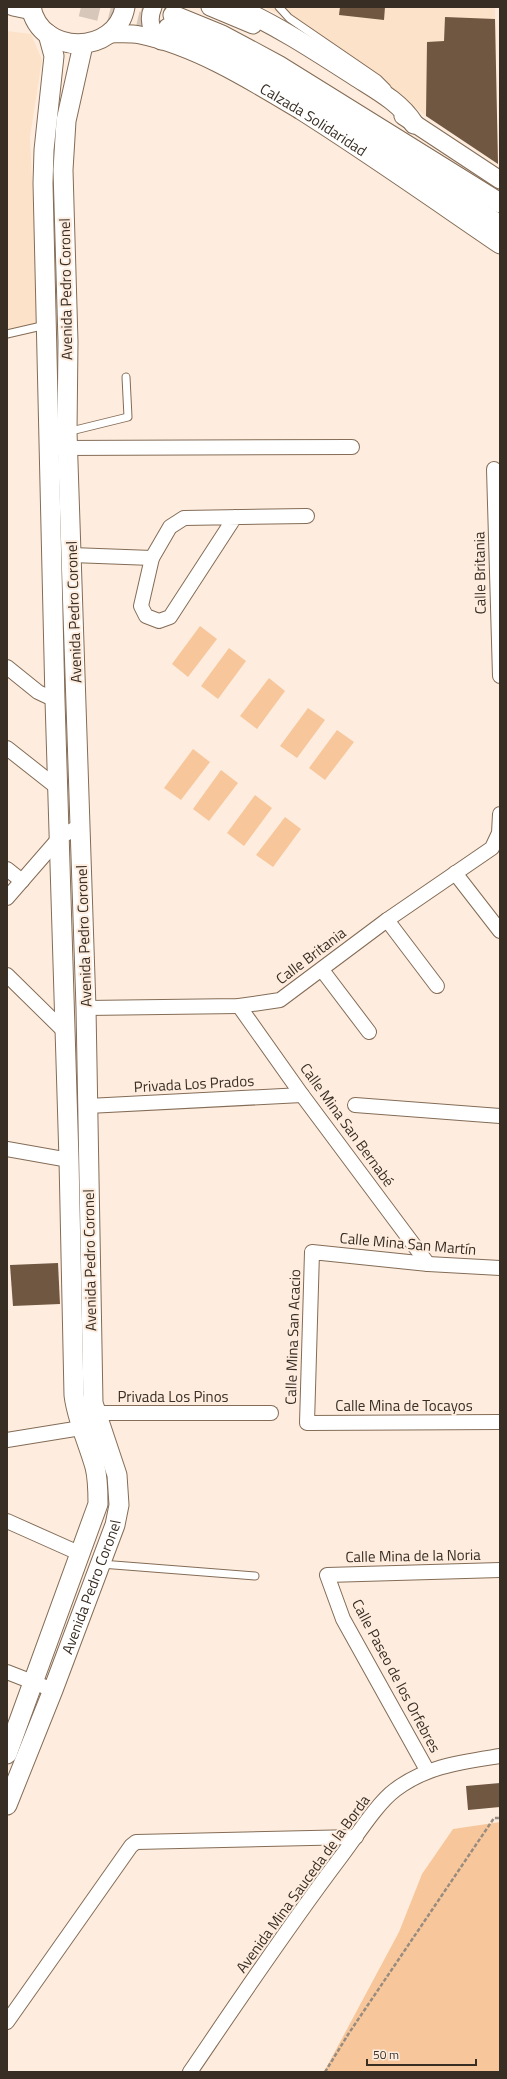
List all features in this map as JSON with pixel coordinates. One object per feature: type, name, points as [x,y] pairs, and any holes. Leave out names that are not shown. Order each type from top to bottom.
[{"type":"main road","points":[[32,9],[39,25],[48,34],[64,43],[83,45],[97,41],[109,34],[118,24],[125,7]]},
{"type":"main road","points":[[236,7],[263,19],[303,42],[399,104],[414,124]]},
{"type":"main road","name":"Calzada Solidaridad","points":[[168,28],[222,35],[278,65],[500,203]]},
{"type":"main road","name":"Calzada Solidaridad","points":[[168,28],[198,40],[253,66],[500,225]]},
{"type":"main road","name":"Avenida Pedro Coronel","points":[[7,1805],[53,1690],[99,1564],[115,1525],[119,1505],[119,1489],[112,1457],[93,1403],[86,1008],[72,555],[46,325],[44,150],[54,56],[48,34]]},
{"type":"main road","name":"Avenida Pedro Coronel","points":[[7,1754],[98,1504],[98,1484],[95,1467],[78,1420],[74,1394],[69,1160],[64,1031],[64,936],[55,700],[59,437],[68,342],[63,170],[66,121],[83,45]]},
{"type":"main road","points":[[71,1264],[90,1263]]},
{"type":"street","points":[[13,7],[32,9]]},
{"type":"street","points":[[153,7],[150,27],[154,34],[168,28]]},
{"type":"street","points":[[210,7],[260,29],[323,65],[500,180]]},
{"type":"street","name":"Calzada Solidaridad","points":[[109,34],[138,35],[168,28],[207,59],[266,90],[338,135],[500,246]]},
{"type":"street","points":[[59,437],[352,447]]},
{"type":"street","name":"Calle Britania","points":[[494,469],[498,528],[500,676]]},
{"type":"street","points":[[235,517],[170,617],[159,621],[146,616],[141,606],[152,558],[170,527],[184,518],[235,517],[307,516]]},
{"type":"street","points":[[72,555],[152,558]]},
{"type":"street","points":[[7,667],[38,692],[55,700]]},
{"type":"street","points":[[7,748],[59,789]]},
{"type":"street","name":"Calle Britania","points":[[86,1008],[239,1006],[280,1000],[387,920],[455,873],[496,849],[500,814]]},
{"type":"street","points":[[7,898],[60,837],[80,826]]},
{"type":"street","points":[[7,869],[22,881]]},
{"type":"street","points":[[455,873],[500,931]]},
{"type":"street","points":[[387,920],[437,986]]},
{"type":"street","points":[[322,970],[370,1032]]},
{"type":"street","points":[[7,975],[64,1031]]},
{"type":"street","name":"Calle Mina San Bernabé","points":[[239,1006],[302,1095],[428,1264]]},
{"type":"street","name":"Privada Los Prados","points":[[88,1106],[302,1095]]},
{"type":"street","points":[[355,1105],[500,1116]]},
{"type":"street","points":[[7,1149],[69,1160]]},
{"type":"street","name":"Calle Mina San Martín","points":[[312,1252],[428,1264],[500,1268]]},
{"type":"street","name":"Calle Mina San Acacio","points":[[307,1423],[312,1252]]},
{"type":"street","name":"Privada Los Pinos","points":[[7,1440],[96,1414],[271,1413]]},
{"type":"street","name":"Calle Mina de Tocayos","points":[[307,1423],[500,1422]]},
{"type":"street","points":[[7,1521],[81,1554]]},
{"type":"street","name":"Calle Mina de la Noria","points":[[327,1575],[500,1570]]},
{"type":"street","name":"Calle Paseo de los Orfebres","points":[[327,1575],[343,1619],[427,1770]]},
{"type":"street","points":[[7,1672],[53,1690]]},
{"type":"street","name":"Avenida Mina Sauceda de la Borda","points":[[190,2072],[309,1899],[394,1790],[427,1770],[451,1763],[500,1756]]},
{"type":"street","points":[[7,2022],[131,1846],[136,1842],[356,1837]]},
{"type":"lane","points":[[279,7],[289,18],[378,79],[385,85],[399,104]]},
{"type":"lane","points":[[7,331],[46,325]]},
{"type":"lane","points":[[59,437],[128,417],[126,377]]},
{"type":"lane","points":[[99,1564],[255,1576]]},
{"type":"path","points":[[325,2072],[349,2033],[494,1818],[500,1818]]},
{"type":"shaded area","points":[[263,7],[495,7],[498,164],[426,116],[378,79],[289,18]]},
{"type":"shaded area","points":[[7,31],[31,34],[42,60],[30,137],[39,332],[7,338]]},
{"type":"shaded area","points":[[200,626],[217,639],[188,677],[172,664]]},
{"type":"shaded area","points":[[229,648],[246,661],[218,699],[201,686]]},
{"type":"shaded area","points":[[269,678],[285,691],[257,729],[240,716]]},
{"type":"shaded area","points":[[308,708],[325,720],[297,758],[280,746]]},
{"type":"shaded area","points":[[337,730],[354,742],[325,780],[309,768]]},
{"type":"shaded area","points":[[193,749],[210,762],[181,800],[164,788]]},
{"type":"shaded area","points":[[221,770],[238,783],[209,821],[193,809]]},
{"type":"shaded area","points":[[255,795],[272,808],[244,846],[227,833]]},
{"type":"shaded area","points":[[285,817],[301,829],[273,867],[256,855]]},
{"type":"shaded area","points":[[500,1822],[500,2072],[324,2072],[399,1932],[422,1874],[453,1829]]},
{"type":"building","points":[[340,7],[385,7],[384,20],[339,15]]},
{"type":"building","points":[[445,17],[495,19],[498,164],[426,116],[427,42],[444,41]]},
{"type":"building","points":[[58,1263],[60,1304],[13,1306],[10,1265]]},
{"type":"building","points":[[500,1783],[500,1807],[468,1810],[466,1786]]},
{"type":"tunnel","points":[[81,7],[167,28]]},
{"type":"tunnel","points":[[142,7],[173,15]]}]
